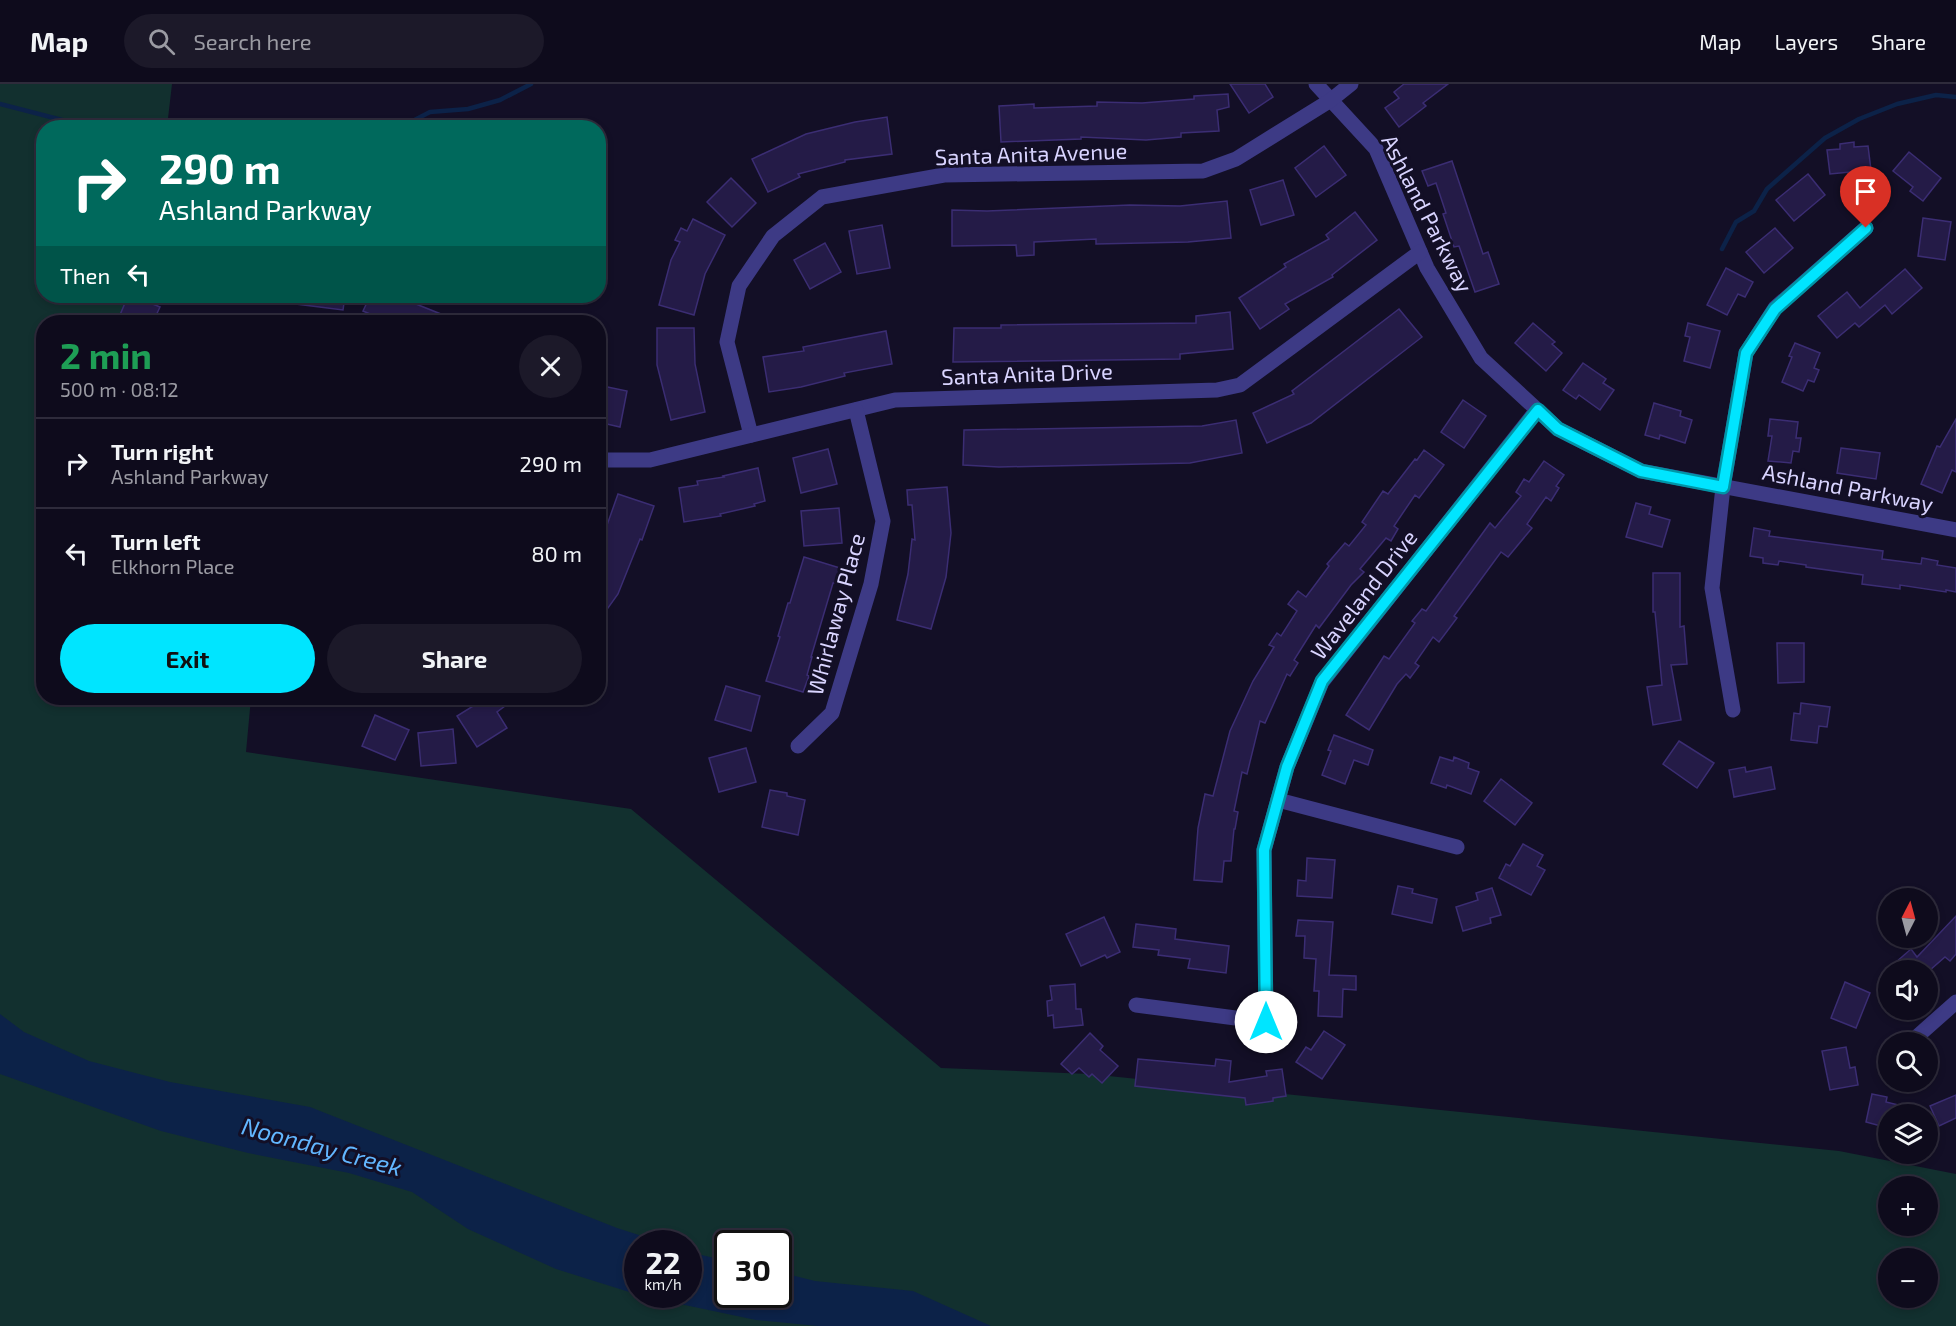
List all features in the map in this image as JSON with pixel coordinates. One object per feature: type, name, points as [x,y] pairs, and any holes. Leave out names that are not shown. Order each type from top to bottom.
[{"type":"street","name":"Ashland Parkway","points":[[1316,84],[1376,149],[1427,268],[1481,358],[1558,429],[1641,471],[1956,530]]},
{"type":"street","name":"Santa Anita Avenue","points":[[751,435],[727,342],[739,286],[773,236],[822,197],[944,175],[1203,171],[1236,159],[1331,100],[1351,84]]},
{"type":"street","points":[[1733,710],[1712,588],[1723,487],[1746,353],[1775,309],[1866,228]]},
{"type":"street","name":"Santa Anita Drive","points":[[606,460],[650,460],[895,400],[1217,390],[1240,384],[1420,252]]},
{"type":"street","name":"Whirlaway Place","points":[[798,746],[832,713],[871,584],[883,521],[856,410]]},
{"type":"street","name":"Waveland Drive","points":[[1136,1005],[1266,1022],[1264,850],[1287,767],[1322,681],[1538,410]]},
{"type":"street","points":[[1278,800],[1457,847]]},
{"type":"street","points":[[1922,1032],[1956,1002]]},
{"type":"green space","points":[[0,84],[172,84],[168,120],[36,120],[36,303],[149,303],[148,315],[36,315],[36,705],[250,705],[246,752],[631,809],[941,1068],[1089,1074],[1839,1151],[1878,1159],[1878,1164],[1905,1164],[1956,1174],[1956,1326],[0,1326]]},
{"type":"water","name":"Noonday Creek","points":[[0,1014],[24,1032],[89,1061],[170,1082],[310,1107],[624,1230],[624,1290],[556,1269],[468,1229],[412,1192],[349,1173],[248,1153],[161,1131],[0,1074]]},
{"type":"water","points":[[702,1255],[714,1258],[714,1308],[792,1308],[792,1275],[815,1281],[913,1291],[991,1326],[818,1326],[756,1320],[699,1308],[702,1308]]},
{"type":"building","points":[[1230,84],[1265,84],[1273,97],[1249,113]]},
{"type":"building","points":[[1404,84],[1448,84],[1423,103],[1426,106],[1399,127],[1385,108],[1399,98],[1394,92]]},
{"type":"building","points":[[1228,94],[1229,107],[1217,110],[1219,131],[1181,133],[1181,137],[1146,140],[1081,137],[1081,139],[1001,142],[999,106],[1034,104],[1034,108],[1097,106],[1097,102],[1142,103]]},
{"type":"building","points":[[887,117],[892,154],[845,160],[845,162],[798,174],[800,177],[768,192],[752,159],[806,134]]},
{"type":"building","points":[[1854,142],[1854,147],[1868,146],[1871,170],[1830,174],[1827,150],[1840,149],[1840,144]]},
{"type":"building","points":[[1324,146],[1346,175],[1316,197],[1295,168]]},
{"type":"building","points":[[1909,152],[1941,178],[1923,201],[1910,191],[1913,187],[1893,171]]},
{"type":"building","points":[[1452,161],[1483,254],[1488,252],[1499,284],[1475,292],[1459,246],[1454,247],[1436,183],[1428,186],[1422,171]]},
{"type":"building","points":[[1808,174],[1825,195],[1794,221],[1776,200]]},
{"type":"building","points":[[731,178],[756,203],[732,227],[707,202]]},
{"type":"building","points":[[1283,180],[1294,215],[1261,225],[1250,190]]},
{"type":"building","points":[[1227,201],[1231,238],[1188,242],[1096,244],[1096,239],[1034,242],[1034,255],[1017,256],[1016,245],[952,246],[952,210],[987,211],[1130,205],[1180,206]]},
{"type":"building","points":[[1355,212],[1377,240],[1332,275],[1333,277],[1285,304],[1289,309],[1260,329],[1239,298],[1286,267],[1284,264],[1329,239],[1326,235]]},
{"type":"building","points":[[1923,218],[1951,222],[1945,260],[1918,256]]},
{"type":"building","points":[[693,219],[725,235],[705,274],[694,315],[659,305],[671,260],[680,242],[675,240],[681,228],[687,231]]},
{"type":"building","points":[[882,225],[890,268],[857,274],[849,231]]},
{"type":"building","points":[[1775,228],[1793,248],[1764,273],[1746,252]]},
{"type":"building","points":[[825,243],[841,272],[810,289],[794,260]]},
{"type":"building","points":[[1726,268],[1753,282],[1745,297],[1738,294],[1727,315],[1707,305]]},
{"type":"building","points":[[1905,269],[1922,288],[1892,314],[1885,305],[1859,327],[1855,323],[1837,338],[1818,316],[1847,292],[1860,308]]},
{"type":"building","points":[[125,303],[150,303],[160,307],[156,315],[120,315]]},
{"type":"building","points":[[296,303],[344,303],[343,310]]},
{"type":"building","points":[[367,303],[414,303],[444,315],[372,315],[363,311]]},
{"type":"building","points":[[1399,309],[1422,337],[1311,423],[1267,443],[1253,413],[1294,394],[1292,391]]},
{"type":"building","points":[[1230,312],[1233,349],[1180,354],[1180,359],[953,362],[954,328],[1001,328],[1001,325],[1196,323],[1196,316]]},
{"type":"building","points":[[1533,323],[1555,342],[1552,344],[1562,353],[1546,371],[1515,343]]},
{"type":"building","points":[[1688,323],[1720,331],[1710,368],[1684,361],[1690,337],[1685,336]]},
{"type":"building","points":[[657,328],[694,328],[695,364],[705,412],[671,420],[657,365]]},
{"type":"building","points":[[886,331],[892,364],[844,373],[845,376],[801,387],[769,392],[763,357],[804,351],[803,347]]},
{"type":"building","points":[[1795,343],[1820,353],[1814,368],[1819,370],[1814,382],[1808,380],[1803,391],[1782,382]]},
{"type":"building","points":[[1583,363],[1606,379],[1603,383],[1614,390],[1600,410],[1579,395],[1576,399],[1563,390]]},
{"type":"building","points":[[606,387],[627,391],[620,427],[606,424]]},
{"type":"building","points":[[1463,400],[1486,416],[1464,448],[1441,432]]},
{"type":"building","points":[[1654,403],[1681,411],[1680,416],[1692,420],[1685,443],[1660,435],[1659,439],[1645,435]]},
{"type":"building","points":[[1770,419],[1798,422],[1796,438],[1801,438],[1799,452],[1793,451],[1791,463],[1768,461],[1772,436],[1768,436]]},
{"type":"building","points":[[1956,419],[1956,472],[1952,470],[1942,493],[1921,484],[1937,446],[1940,447]]},
{"type":"building","points":[[1236,420],[1242,453],[1190,463],[999,467],[963,465],[964,430],[1202,426]]},
{"type":"building","points":[[1841,448],[1880,453],[1876,479],[1837,473]]},
{"type":"building","points":[[828,449],[837,484],[801,493],[793,458]]},
{"type":"building","points":[[1424,450],[1444,465],[1419,498],[1415,495],[1394,526],[1398,529],[1391,541],[1386,538],[1360,569],[1364,572],[1351,585],[1319,628],[1316,625],[1294,660],[1298,663],[1290,676],[1287,674],[1265,723],[1260,721],[1247,774],[1242,772],[1234,811],[1238,812],[1231,861],[1224,861],[1222,882],[1194,880],[1198,828],[1205,794],[1213,796],[1230,731],[1253,681],[1274,647],[1269,645],[1277,633],[1281,636],[1297,611],[1288,604],[1298,591],[1306,597],[1329,566],[1327,564],[1345,543],[1349,546],[1366,525],[1362,522],[1383,491],[1388,494]]},
{"type":"building","points":[[1544,461],[1564,475],[1556,486],[1559,488],[1551,501],[1546,497],[1527,524],[1532,528],[1508,557],[1501,552],[1454,616],[1457,618],[1439,642],[1433,637],[1415,663],[1419,666],[1410,678],[1406,674],[1397,684],[1369,730],[1346,715],[1384,656],[1389,659],[1415,623],[1412,621],[1422,609],[1426,611],[1490,523],[1495,528],[1521,496],[1516,492],[1524,479],[1529,482]]},
{"type":"building","points":[[758,468],[765,501],[754,504],[755,506],[720,514],[721,516],[684,522],[679,488],[698,485],[697,481]]},
{"type":"building","points":[[947,487],[951,533],[946,577],[931,629],[897,620],[908,574],[912,539],[915,540],[912,505],[908,505],[907,490]]},
{"type":"building","points":[[618,494],[654,506],[618,594],[606,611],[606,528]]},
{"type":"building","points":[[1636,503],[1651,507],[1649,514],[1670,520],[1662,547],[1626,537]]},
{"type":"building","points":[[839,508],[842,543],[804,546],[801,511]]},
{"type":"building","points":[[1754,528],[1770,531],[1769,536],[1883,551],[1882,559],[1921,564],[1922,558],[1938,561],[1937,565],[1956,568],[1956,592],[1900,585],[1900,589],[1862,584],[1863,575],[1779,561],[1778,565],[1763,563],[1763,558],[1750,556]]},
{"type":"building","points":[[804,557],[840,568],[835,583],[833,583],[803,692],[766,681],[788,603],[790,603]]},
{"type":"building","points":[[1653,573],[1680,573],[1680,627],[1684,626],[1687,664],[1671,665],[1681,720],[1653,725],[1647,687],[1662,685],[1655,612],[1653,612]]},
{"type":"building","points":[[1777,643],[1804,643],[1804,682],[1778,683]]},
{"type":"building","points":[[726,686],[760,696],[751,731],[715,720]]},
{"type":"building","points":[[1801,703],[1830,707],[1827,727],[1819,726],[1817,743],[1791,740],[1794,713],[1800,714]]},
{"type":"building","points":[[475,705],[506,705],[497,712],[507,728],[477,747],[457,716]]},
{"type":"building","points":[[375,715],[409,730],[395,760],[362,746]]},
{"type":"building","points":[[453,729],[456,763],[421,766],[418,733]]},
{"type":"building","points":[[1334,735],[1373,750],[1368,765],[1354,760],[1345,784],[1322,775]]},
{"type":"building","points":[[1679,741],[1714,763],[1697,788],[1663,764]]},
{"type":"building","points":[[746,748],[756,782],[719,792],[709,758]]},
{"type":"building","points":[[1440,757],[1453,761],[1454,757],[1469,763],[1468,768],[1479,772],[1471,794],[1447,785],[1446,788],[1431,783]]},
{"type":"building","points":[[1745,767],[1746,772],[1771,767],[1775,789],[1734,797],[1729,770]]},
{"type":"building","points":[[1501,779],[1532,803],[1515,825],[1484,801]]},
{"type":"building","points":[[770,790],[805,800],[798,835],[762,827]]},
{"type":"building","points":[[1523,844],[1543,855],[1537,866],[1545,870],[1531,895],[1499,878],[1506,864],[1510,866]]},
{"type":"building","points":[[1307,858],[1335,860],[1332,898],[1297,896],[1298,880],[1306,881]]},
{"type":"building","points":[[1398,886],[1413,889],[1412,893],[1437,899],[1432,923],[1392,914]]},
{"type":"building","points":[[1492,888],[1501,915],[1490,918],[1491,923],[1463,931],[1456,907],[1478,900],[1476,893]]},
{"type":"building","points":[[1956,916],[1956,954],[1950,961],[1945,957],[1938,963],[1938,960],[1898,960],[1911,949],[1917,957],[1926,948],[1938,948],[1938,935]]},
{"type":"building","points":[[1104,917],[1120,952],[1107,958],[1105,955],[1081,966],[1066,934]]},
{"type":"building","points":[[1298,920],[1333,922],[1329,975],[1356,976],[1356,990],[1343,989],[1342,1017],[1318,1016],[1319,991],[1314,991],[1316,959],[1304,958],[1305,936],[1296,936]]},
{"type":"building","points":[[1136,924],[1176,929],[1175,939],[1229,946],[1226,973],[1188,968],[1190,959],[1158,955],[1159,950],[1133,947]]},
{"type":"building","points":[[1845,982],[1870,993],[1856,1028],[1831,1018]]},
{"type":"building","points":[[1075,984],[1076,1009],[1081,1009],[1083,1025],[1054,1028],[1053,1015],[1048,1016],[1047,1001],[1052,1000],[1050,986]]},
{"type":"building","points":[[1324,1031],[1345,1045],[1322,1079],[1296,1062],[1306,1047],[1311,1050]]},
{"type":"building","points":[[1090,1033],[1103,1046],[1100,1050],[1118,1066],[1102,1083],[1092,1074],[1089,1077],[1079,1068],[1072,1074],[1061,1064]]},
{"type":"building","points":[[1846,1047],[1850,1068],[1855,1067],[1858,1085],[1830,1090],[1822,1051]]},
{"type":"building","points":[[1138,1059],[1215,1066],[1216,1059],[1231,1061],[1229,1082],[1267,1076],[1266,1071],[1282,1069],[1286,1096],[1273,1098],[1273,1101],[1246,1105],[1245,1098],[1135,1086]]},
{"type":"building","points":[[1872,1094],[1887,1097],[1886,1102],[1894,1104],[1878,1104],[1878,1125],[1866,1122]]},
{"type":"building","points":[[1956,1095],[1956,1118],[1939,1126],[1938,1104],[1935,1104]]},
{"type":"waterway","points":[[414,120],[430,112],[468,109],[500,100],[531,84]]},
{"type":"waterway","points":[[1722,249],[1736,222],[1754,211],[1767,189],[1825,138],[1859,119],[1897,104],[1936,95],[1956,97]]},
{"type":"waterway","points":[[0,104],[62,120]]},
{"type":"route","points":[[1266,1022],[1264,850],[1287,767],[1322,681],[1538,410],[1558,429],[1641,471],[1723,487],[1746,353],[1775,309],[1866,228]]}]
